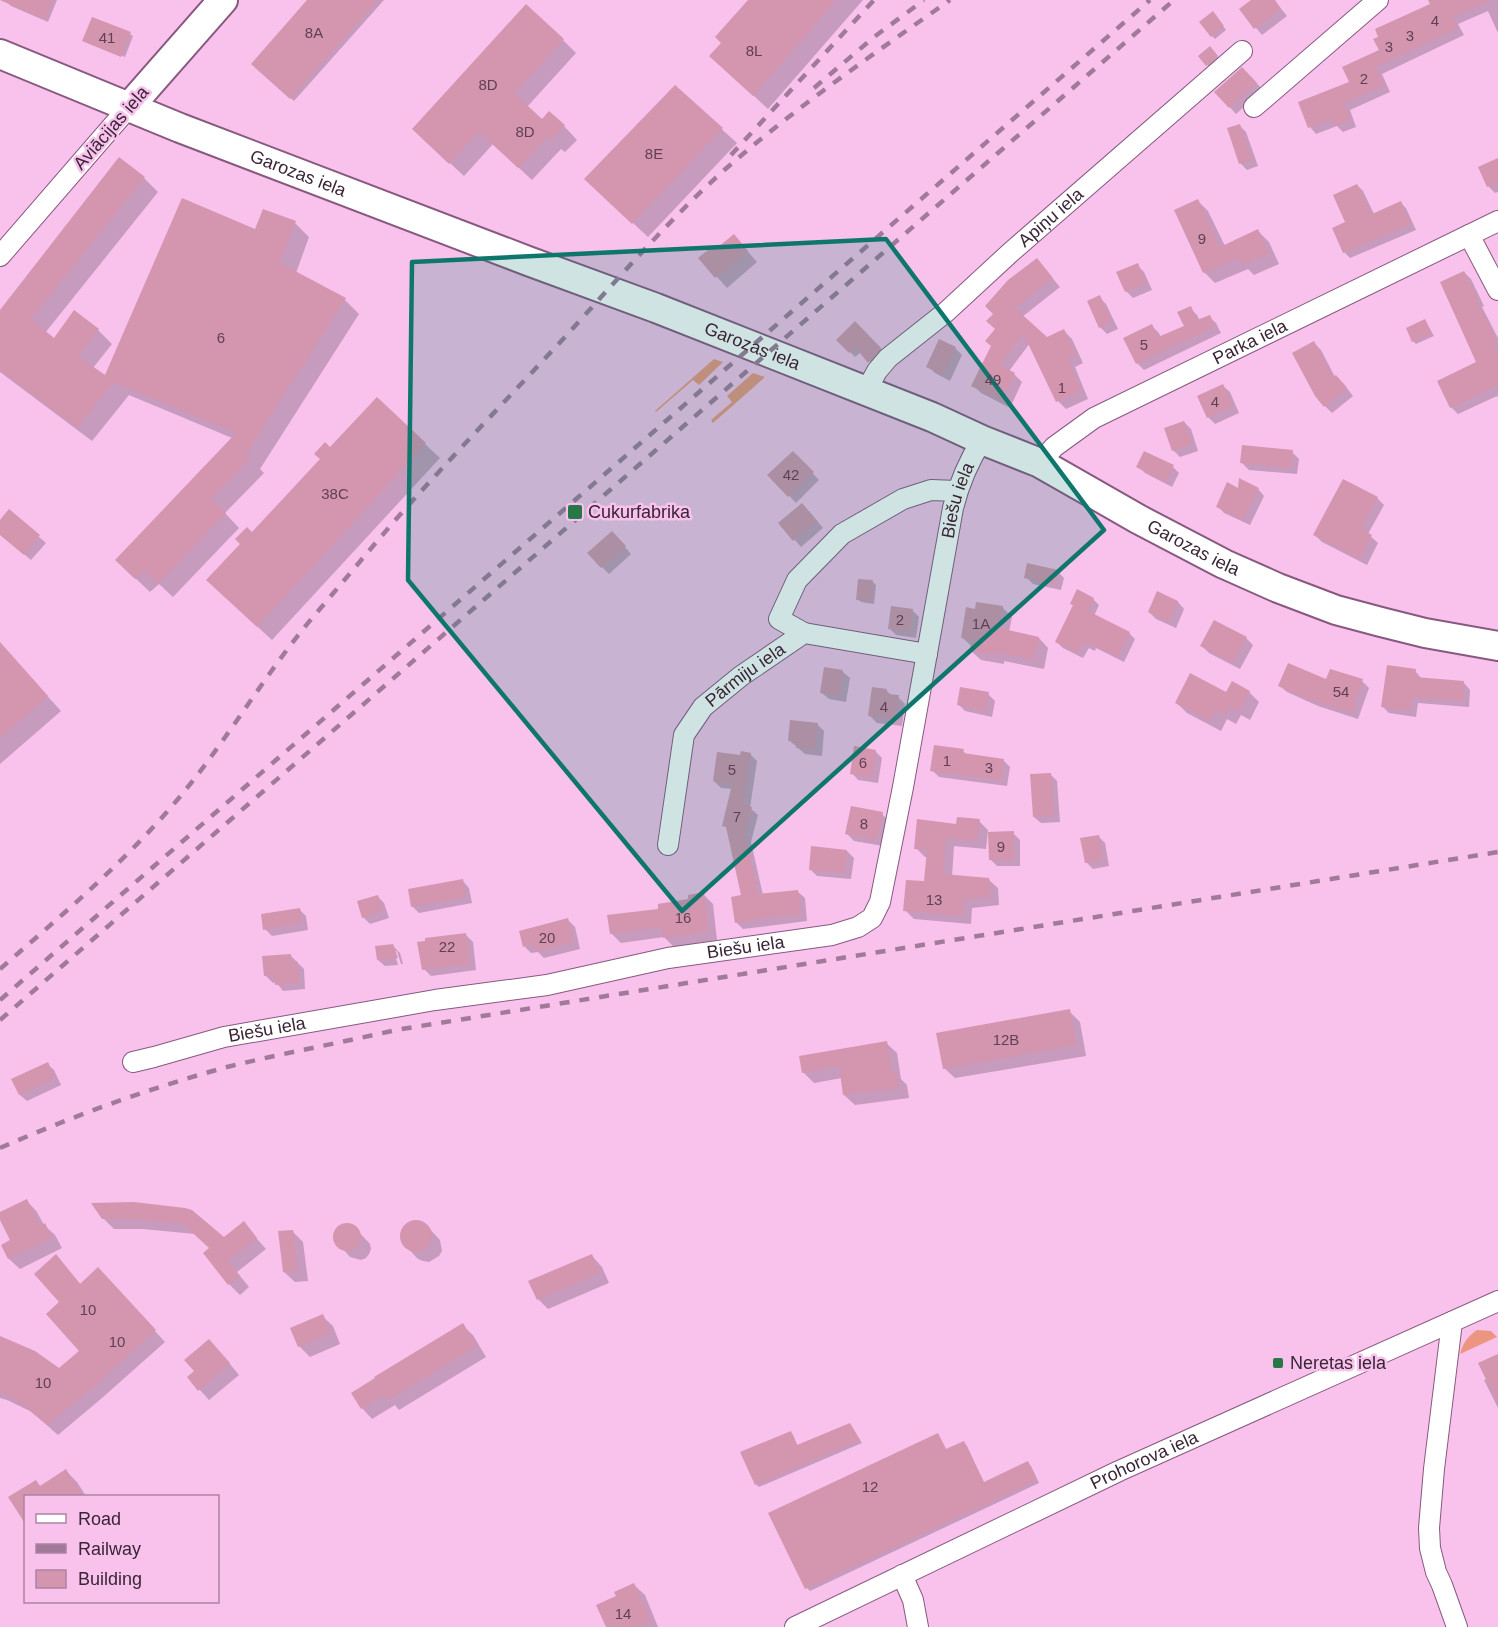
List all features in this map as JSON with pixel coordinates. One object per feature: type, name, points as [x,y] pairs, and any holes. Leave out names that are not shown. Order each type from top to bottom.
[{"type":"main road","name":"Aviācijas iela","points":[[129,107],[223,0]]},
{"type":"main road","name":"Garozas iela","points":[[0,54],[129,107],[528,261],[678,316],[932,417],[1040,463],[1195,549],[1278,588],[1336,610],[1381,622],[1425,633],[1498,646]]},
{"type":"street","points":[[1254,107],[1378,0]]},
{"type":"street","name":"Apiņu iela","points":[[866,391],[877,371],[888,358],[946,312],[1028,237],[1242,51]]},
{"type":"street","name":"Aviācijas iela","points":[[0,256],[129,107]]},
{"type":"street","name":"Parka iela","points":[[1040,463],[1054,447],[1094,418],[1498,221]]},
{"type":"street","points":[[1469,234],[1498,290]]},
{"type":"street","name":"Biešu iela","points":[[133,1062],[224,1036],[456,997],[547,985],[668,958],[832,935],[858,927],[872,918],[880,902],[903,787],[952,508],[968,465],[982,440]]},
{"type":"street","points":[[804,633],[779,619],[797,580],[842,534],[903,499],[931,489],[957,491]]},
{"type":"street","name":"Pārmiju iela","points":[[668,845],[684,735],[703,707],[741,676],[804,633],[927,654]]},
{"type":"street","name":"Prohorova iela","points":[[795,1627],[1129,1467],[1498,1301]]},
{"type":"street","points":[[1452,1322],[1434,1469],[1430,1548],[1436,1572],[1457,1627]]},
{"type":"street","points":[[902,1575],[913,1600],[918,1627]]},
{"type":"highlighted area","points":[[886,239],[1104,530],[682,911],[408,580],[412,262]]},
{"type":"shaded area","points":[[714,359],[723,362],[699,385],[693,380],[655,411]]},
{"type":"shaded area","points":[[753,373],[765,377],[713,423],[711,420],[732,402],[727,396]]},
{"type":"shaded area","points":[[1477,1330],[1491,1331],[1497,1337],[1460,1354],[1466,1340]]},
{"type":"building","points":[[0,0],[53,0],[45,20]]},
{"type":"building","points":[[307,0],[378,0],[290,99],[251,64]]},
{"type":"building","points":[[748,0],[836,0],[753,96],[709,56],[721,43],[715,37]]},
{"type":"building","points":[[1251,0],[1275,0],[1281,9],[1254,29],[1239,9]]},
{"type":"building","points":[[1428,0],[1491,0],[1453,17],[1458,28],[1376,67],[1384,85],[1344,103],[1351,120],[1335,126],[1332,119],[1308,128],[1298,102],[1349,82],[1342,67],[1379,50],[1373,39],[1378,37],[1375,29],[1430,4]]},
{"type":"building","points":[[526,4],[564,39],[514,93],[542,119],[549,111],[565,125],[551,140],[547,137],[518,168],[479,132],[449,164],[412,129]]},
{"type":"building","points":[[1213,11],[1224,26],[1211,37],[1199,22]]},
{"type":"building","points":[[92,17],[131,32],[121,57],[82,41]]},
{"type":"building","points":[[1210,46],[1218,56],[1206,66],[1198,56]]},
{"type":"building","points":[[1242,67],[1257,83],[1229,108],[1214,92]]},
{"type":"building","points":[[675,85],[723,128],[632,224],[584,179]]},
{"type":"building","points":[[1240,124],[1252,160],[1239,164],[1227,128]]},
{"type":"building","points":[[119,157],[145,177],[31,319],[54,338],[74,310],[99,329],[78,356],[105,375],[182,198],[255,229],[263,209],[296,221],[280,263],[346,298],[246,454],[251,457],[211,499],[226,513],[158,584],[144,571],[135,579],[115,560],[236,433],[114,382],[77,428],[0,370],[0,310]]},
{"type":"building","points":[[1498,158],[1498,183],[1487,187],[1478,167]]},
{"type":"building","points":[[1357,184],[1372,214],[1401,201],[1411,224],[1343,253],[1332,228],[1345,222],[1333,195]]},
{"type":"building","points":[[1198,199],[1220,247],[1258,229],[1269,253],[1243,265],[1239,258],[1203,273],[1174,210]]},
{"type":"building","points":[[734,234],[748,251],[715,278],[698,258],[714,245],[717,248]]},
{"type":"building","points":[[1037,258],[1053,278],[1015,308],[1047,337],[1064,329],[1076,355],[1068,359],[1081,391],[1056,402],[1023,333],[1000,365],[1015,373],[1001,401],[971,386],[991,346],[985,341],[995,329],[986,321],[993,314],[985,306],[1008,280]]},
{"type":"building","points":[[1138,263],[1146,284],[1125,292],[1116,272]]},
{"type":"building","points":[[1464,271],[1497,340],[1493,342],[1498,352],[1498,385],[1450,408],[1437,381],[1476,362],[1440,282]]},
{"type":"building","points":[[1100,295],[1112,322],[1099,328],[1087,301]]},
{"type":"building","points":[[1191,306],[1197,320],[1210,315],[1215,326],[1136,364],[1123,338],[1152,324],[1158,337],[1184,326],[1177,312]]},
{"type":"building","points":[[1425,319],[1432,333],[1412,342],[1406,328]]},
{"type":"building","points":[[855,321],[881,348],[868,363],[855,347],[849,353],[836,340]]},
{"type":"building","points":[[939,339],[956,347],[943,375],[926,367]]},
{"type":"building","points":[[1314,341],[1333,377],[1336,375],[1347,388],[1324,407],[1315,396],[1292,353]]},
{"type":"building","points":[[1223,384],[1233,406],[1207,418],[1197,396]]},
{"type":"building","points":[[377,397],[426,443],[257,627],[206,580],[240,544],[235,539],[247,527],[252,532],[320,459],[314,454],[325,442],[330,447]]},
{"type":"building","points":[[1184,421],[1192,444],[1172,451],[1164,428]]},
{"type":"building","points":[[1242,445],[1293,450],[1291,468],[1240,463]]},
{"type":"building","points":[[793,451],[814,472],[788,497],[767,475]]},
{"type":"building","points":[[1144,451],[1174,465],[1165,482],[1136,467]]},
{"type":"building","points":[[1239,478],[1259,488],[1243,520],[1216,507],[1227,482],[1238,488]]},
{"type":"building","points":[[1343,479],[1378,497],[1361,529],[1372,535],[1360,559],[1313,535]]},
{"type":"building","points":[[802,503],[817,521],[793,541],[778,523]]},
{"type":"building","points":[[9,509],[40,535],[24,555],[0,535],[0,520]]},
{"type":"building","name":"Cukurfabrika","points":[[612,531],[626,546],[601,568],[587,553]]},
{"type":"building","points":[[1027,563],[1058,570],[1055,584],[1024,578]]},
{"type":"building","points":[[858,579],[873,580],[871,601],[856,600]]},
{"type":"building","points":[[1077,589],[1094,598],[1088,611],[1130,632],[1118,657],[1090,643],[1089,646],[1082,643],[1077,653],[1055,642],[1073,605],[1070,604]]},
{"type":"building","points":[[1157,591],[1178,601],[1169,622],[1148,612]]},
{"type":"building","points":[[976,602],[1003,606],[999,628],[1039,637],[1034,660],[995,652],[994,655],[970,651],[972,640],[961,638],[966,607],[975,609]]},
{"type":"building","points":[[891,606],[913,609],[910,632],[888,629]]},
{"type":"building","points":[[1214,620],[1247,637],[1233,663],[1200,646]]},
{"type":"building","points":[[0,642],[48,696],[0,738]]},
{"type":"building","points":[[1288,663],[1326,679],[1330,669],[1363,679],[1352,713],[1310,700],[1278,686]]},
{"type":"building","points":[[1387,665],[1416,669],[1415,677],[1464,681],[1463,701],[1412,697],[1410,711],[1381,707]]},
{"type":"building","points":[[824,667],[843,670],[839,696],[820,693]]},
{"type":"building","points":[[1190,673],[1226,692],[1232,681],[1250,691],[1239,711],[1230,706],[1225,715],[1216,710],[1210,721],[1175,703]]},
{"type":"building","points":[[872,687],[887,689],[886,694],[899,695],[896,720],[868,716]]},
{"type":"building","points":[[960,687],[989,692],[985,711],[957,705]]},
{"type":"building","points":[[790,720],[818,723],[815,750],[796,748],[797,742],[788,741]]},
{"type":"building","points":[[934,745],[964,749],[963,753],[1004,759],[1001,780],[930,771]]},
{"type":"building","points":[[854,746],[876,750],[872,777],[850,774]]},
{"type":"building","points":[[741,751],[751,753],[743,804],[752,807],[745,835],[758,894],[798,890],[801,915],[735,923],[731,897],[741,895],[726,827],[722,826],[732,784],[713,781],[717,752],[740,755]]},
{"type":"building","points":[[1051,773],[1054,816],[1033,817],[1030,774]]},
{"type":"building","points":[[851,806],[883,812],[877,840],[845,834]]},
{"type":"building","points":[[957,817],[980,819],[977,841],[946,838],[943,874],[989,878],[991,897],[964,899],[963,916],[903,911],[906,880],[924,881],[927,850],[914,849],[917,819],[956,824]]},
{"type":"building","points":[[1014,831],[1014,860],[989,860],[988,832]]},
{"type":"building","points":[[1099,835],[1103,860],[1085,863],[1080,838]]},
{"type":"building","points":[[811,846],[847,850],[845,873],[809,870]]},
{"type":"building","points":[[463,879],[466,897],[411,907],[408,889]]},
{"type":"building","points":[[704,892],[708,931],[663,938],[661,927],[610,934],[607,915],[658,909],[658,904],[688,899],[688,895]]},
{"type":"building","points":[[378,895],[383,911],[362,918],[357,901]]},
{"type":"building","points":[[300,908],[302,923],[263,930],[261,914]]},
{"type":"building","points":[[568,918],[574,942],[536,952],[534,945],[523,947],[519,931]]},
{"type":"building","points":[[466,933],[470,964],[422,970],[417,942],[425,941],[425,938]]},
{"type":"building","points":[[393,944],[398,958],[377,960],[375,946]]},
{"type":"building","points":[[291,954],[291,961],[297,961],[299,983],[275,985],[274,975],[264,976],[262,956]]},
{"type":"building","points":[[1070,1009],[1076,1045],[943,1069],[936,1033]]},
{"type":"building","points":[[887,1041],[892,1073],[897,1073],[899,1088],[843,1095],[839,1066],[802,1073],[799,1056]]},
{"type":"building","points":[[48,1062],[55,1078],[19,1095],[11,1079]]},
{"type":"building","points":[[27,1199],[40,1226],[45,1223],[52,1238],[8,1259],[1,1245],[10,1240],[0,1220],[0,1212]]},
{"type":"building","points":[[134,1202],[192,1210],[224,1237],[244,1221],[257,1238],[228,1261],[240,1276],[228,1285],[203,1253],[209,1248],[183,1224],[102,1219],[91,1203]]},
{"type":"building","points":[[416,1220],[428,1224],[432,1236],[428,1248],[416,1252],[404,1248],[400,1236],[404,1224]]},
{"type":"building","points":[[347,1223],[357,1227],[361,1237],[357,1247],[347,1251],[337,1247],[333,1237],[337,1227]]},
{"type":"building","points":[[293,1230],[298,1271],[283,1272],[278,1231]]},
{"type":"building","points":[[56,1254],[80,1284],[98,1267],[156,1330],[47,1425],[19,1402],[0,1392],[0,1336],[35,1351],[59,1368],[79,1351],[46,1314],[59,1302],[34,1274]]},
{"type":"building","points":[[592,1254],[600,1273],[537,1300],[528,1281]]},
{"type":"building","points":[[323,1314],[331,1333],[298,1347],[290,1328]]},
{"type":"building","points":[[463,1323],[477,1346],[388,1400],[384,1395],[361,1409],[351,1393]]},
{"type":"building","points":[[209,1339],[230,1363],[198,1391],[187,1377],[194,1371],[184,1360]]},
{"type":"building","points":[[1498,1354],[1498,1404],[1478,1363]]},
{"type":"building","points":[[850,1423],[860,1440],[755,1485],[740,1452],[791,1431],[797,1445]]},
{"type":"building","points":[[938,1433],[946,1449],[964,1441],[984,1482],[1028,1461],[1037,1480],[805,1589],[768,1513]]},
{"type":"building","points":[[66,1469],[82,1495],[24,1495],[24,1522],[8,1497],[36,1480],[40,1486]]},
{"type":"building","points":[[634,1583],[651,1621],[638,1627],[606,1627],[596,1605],[616,1596],[614,1592]]},
{"type":"railway","points":[[731,155],[874,0]]},
{"type":"railway","points":[[814,88],[874,37],[924,0]]},
{"type":"railway","points":[[0,969],[47,929],[137,845],[158,822],[196,777],[295,639],[382,535],[680,212],[721,173],[776,127],[950,0]]},
{"type":"railway","points":[[0,1000],[1150,0]]},
{"type":"railway","points":[[0,1020],[1174,0]]},
{"type":"railway","points":[[0,1148],[112,1103],[198,1075],[396,1030],[1498,852]]},
{"type":"place","name":"Cukurfabrika","points":[[575,512]]},
{"type":"place","name":"Neretas iela","points":[[1278,1363]]}]
